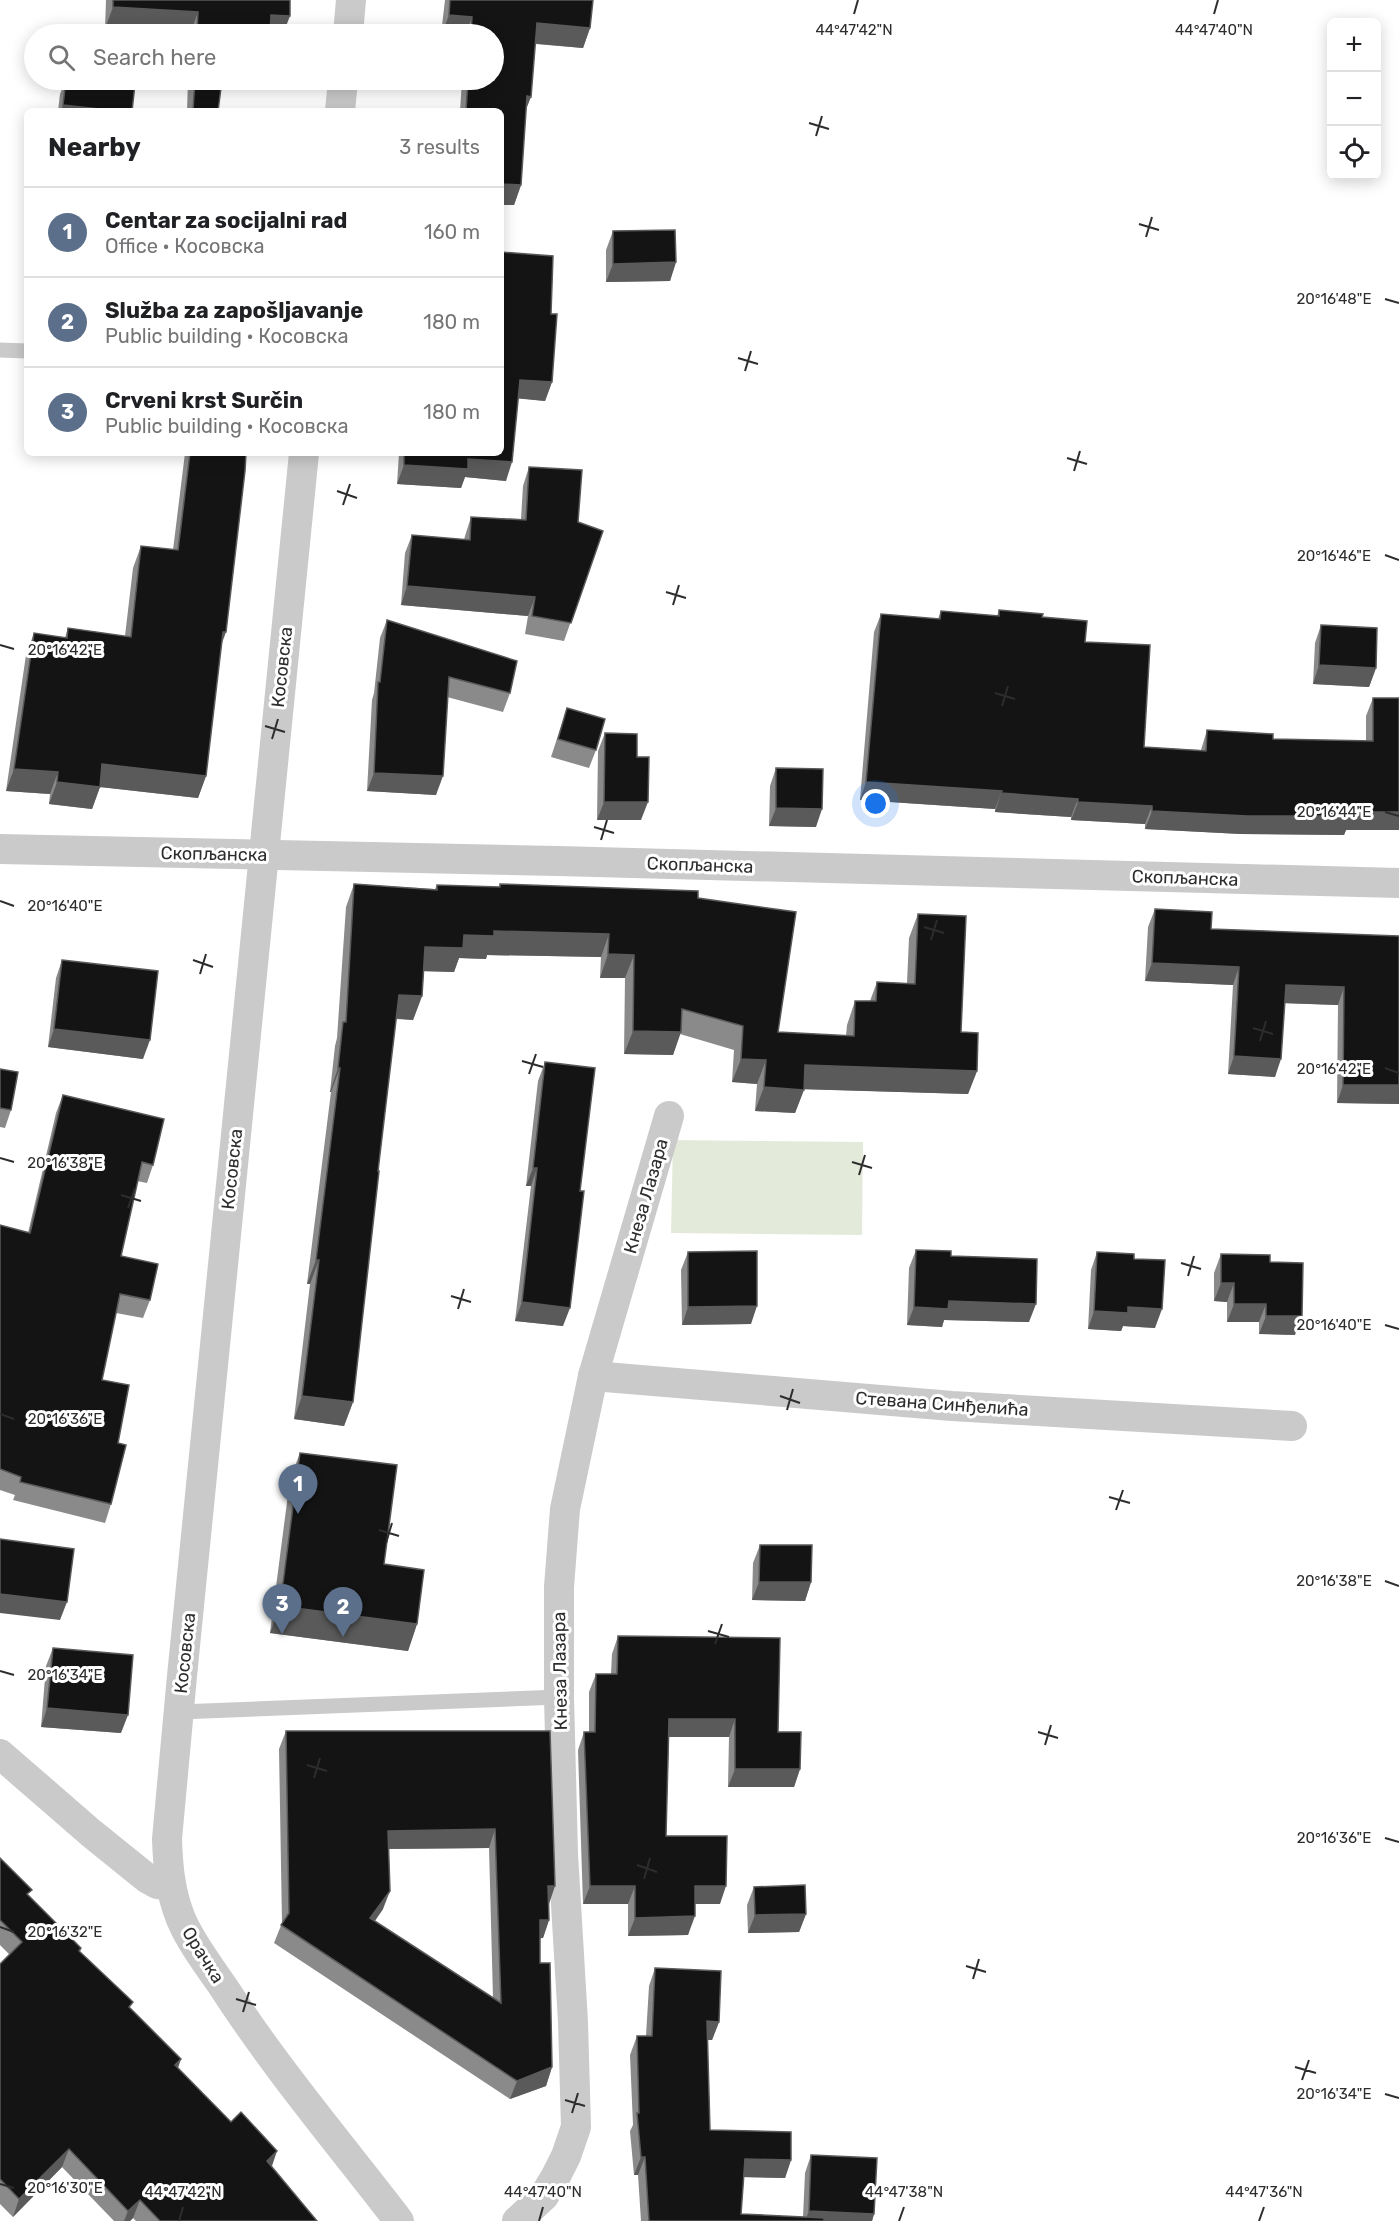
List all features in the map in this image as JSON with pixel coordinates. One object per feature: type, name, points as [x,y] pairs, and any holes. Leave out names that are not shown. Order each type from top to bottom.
[{"type":"street","points":[[349,24],[351,0]]},
{"type":"street","points":[[340,108],[342,90]]},
{"type":"street","name":"Косовска","points":[[169,1885],[167,1839],[304,456]]},
{"type":"street","name":"Скопљанска","points":[[0,849],[1399,883]]},
{"type":"street","name":"Кнеза Лазара","points":[[517,2221],[544,2196],[566,2156],[576,2127],[573,2022],[563,1854],[559,1697],[559,1587],[565,1509],[593,1376],[669,1116]]},
{"type":"street","name":"Стевана Синђелића","points":[[593,1376],[952,1406],[1292,1426]]},
{"type":"street","points":[[0,1754],[148,1879],[157,1884],[169,1885]]},
{"type":"street","name":"Орачка","points":[[169,1885],[181,1920],[250,2029],[398,2221]]},
{"type":"lane","points":[[0,350],[24,351]]},
{"type":"lane","points":[[179,1712],[559,1697]]},
{"type":"green space","points":[[673,1140],[863,1142],[862,1235],[671,1233]]},
{"type":"building","points":[[113,0],[290,0],[290,16],[271,15],[271,24],[197,24],[198,12],[113,7]]},
{"type":"building","points":[[450,0],[593,0],[590,28],[537,23],[531,97],[527,96],[521,185],[504,184],[504,108],[466,108],[467,90],[504,90],[504,24],[472,24],[472,17],[449,15]]},
{"type":"building","points":[[65,90],[134,90],[132,108],[90,108],[63,105]]},
{"type":"building","points":[[194,90],[221,90],[218,108],[193,108]]},
{"type":"building","points":[[675,230],[676,262],[613,264],[613,231]]},
{"type":"building","points":[[504,252],[553,256],[551,314],[557,314],[552,382],[520,380],[512,462],[468,459],[468,469],[404,465],[404,456],[504,456]]},
{"type":"building","points":[[190,456],[246,456],[226,632],[223,632],[206,776],[102,764],[100,787],[57,782],[58,772],[14,769],[34,633],[67,638],[68,628],[131,637],[141,546],[178,550]]},
{"type":"building","points":[[529,467],[582,470],[578,522],[603,531],[571,623],[532,616],[535,597],[407,586],[412,535],[470,540],[471,517],[526,520]]},
{"type":"building","points":[[999,610],[1087,621],[1085,642],[1150,645],[1144,747],[1206,751],[1207,730],[1273,734],[1273,739],[1373,741],[1373,698],[1399,698],[1399,812],[1351,812],[1351,816],[1247,816],[1152,811],[1152,806],[1078,802],[1078,799],[1001,793],[1002,791],[866,782],[881,614],[940,619],[941,611],[999,616]]},
{"type":"building","points":[[387,620],[517,661],[510,693],[449,677],[443,776],[374,773],[378,682],[380,682]]},
{"type":"building","points":[[1321,625],[1377,628],[1376,668],[1319,665]]},
{"type":"building","points":[[567,708],[605,719],[596,750],[558,739]]},
{"type":"building","points":[[605,733],[637,734],[637,757],[649,757],[648,802],[604,802]]},
{"type":"building","points":[[776,768],[823,769],[822,809],[776,808]]},
{"type":"building","points":[[354,884],[437,890],[437,885],[500,887],[500,884],[698,891],[698,898],[796,912],[778,1032],[854,1036],[855,1001],[876,1001],[877,982],[915,984],[918,914],[966,916],[961,1032],[978,1033],[977,1071],[805,1065],[804,1090],[764,1087],[766,1060],[741,1059],[743,1026],[682,1009],[681,1032],[633,1031],[634,955],[608,954],[609,934],[494,931],[494,936],[464,935],[463,948],[425,947],[422,996],[399,995],[353,1402],[302,1396],[319,1260],[316,1260],[340,1068],[338,1068],[343,1022],[346,1022]]},
{"type":"building","points":[[1155,909],[1212,912],[1211,929],[1399,936],[1399,1085],[1343,1085],[1344,987],[1286,985],[1281,1059],[1234,1056],[1239,967],[1152,963]]},
{"type":"building","points":[[62,960],[158,971],[150,1040],[54,1029]]},
{"type":"building","points":[[545,1062],[595,1068],[580,1191],[584,1191],[570,1308],[522,1302],[537,1168],[533,1168]]},
{"type":"building","points":[[0,1069],[18,1072],[11,1110],[0,1108]]},
{"type":"building","points":[[63,1095],[164,1119],[153,1165],[142,1162],[121,1256],[158,1264],[150,1300],[120,1294],[102,1380],[129,1385],[118,1443],[126,1445],[111,1504],[20,1482],[21,1477],[0,1469],[0,1225],[30,1233]]},
{"type":"building","points":[[916,1250],[951,1251],[951,1256],[1037,1259],[1036,1304],[949,1301],[948,1309],[914,1307]]},
{"type":"building","points":[[757,1251],[757,1306],[688,1307],[688,1252]]},
{"type":"building","points":[[1097,1252],[1134,1254],[1134,1259],[1165,1260],[1162,1309],[1128,1307],[1128,1313],[1094,1311]]},
{"type":"building","points":[[1221,1254],[1270,1255],[1270,1262],[1303,1263],[1302,1316],[1266,1316],[1266,1304],[1234,1304],[1234,1283],[1221,1283]]},
{"type":"building","points":[[300,1453],[397,1465],[384,1564],[424,1570],[417,1624],[280,1606]]},
{"type":"building","points":[[0,1539],[74,1549],[67,1602],[0,1594]]},
{"type":"building","points":[[760,1545],[812,1545],[811,1582],[759,1582]]},
{"type":"building","points":[[618,1636],[780,1638],[778,1732],[801,1732],[800,1769],[735,1769],[735,1719],[669,1719],[666,1836],[727,1836],[726,1886],[695,1886],[695,1916],[635,1918],[635,1886],[590,1886],[584,1732],[595,1732],[596,1674],[617,1674]]},
{"type":"building","points":[[53,1648],[133,1655],[128,1715],[47,1708]]},
{"type":"building","points":[[286,1731],[550,1731],[555,1886],[548,1886],[549,1920],[540,1920],[540,1963],[550,1963],[552,2067],[517,2081],[281,1925],[289,1913]],"holes":[[[495,1829],[501,2003],[370,1918],[390,1891],[388,1831]]]},
{"type":"building","points":[[0,1858],[32,1890],[27,1894],[81,1948],[79,1951],[133,2002],[129,2007],[181,2059],[175,2065],[231,2122],[241,2112],[277,2151],[267,2161],[317,2221],[160,2221],[140,2200],[128,2211],[69,2149],[19,2199],[0,2179],[0,1964],[22,1942],[0,1920]]},
{"type":"building","points":[[805,1885],[806,1914],[755,1915],[754,1887]]},
{"type":"building","points":[[655,1968],[721,1971],[719,2022],[707,2021],[710,2130],[791,2132],[791,2160],[745,2159],[741,2214],[824,2218],[824,2221],[649,2221],[645,2157],[641,2157],[637,2113],[639,2113],[637,2036],[652,2036]]},
{"type":"building","points":[[811,2155],[877,2158],[874,2214],[809,2211]]},
{"type":"place","name":"Centar za socijalni rad","points":[[298,1514]]},
{"type":"place","name":"Crveni krst Surčin","points":[[282,1634]]},
{"type":"place","name":"Služba za zapošljavanje","points":[[343,1637]]}]
